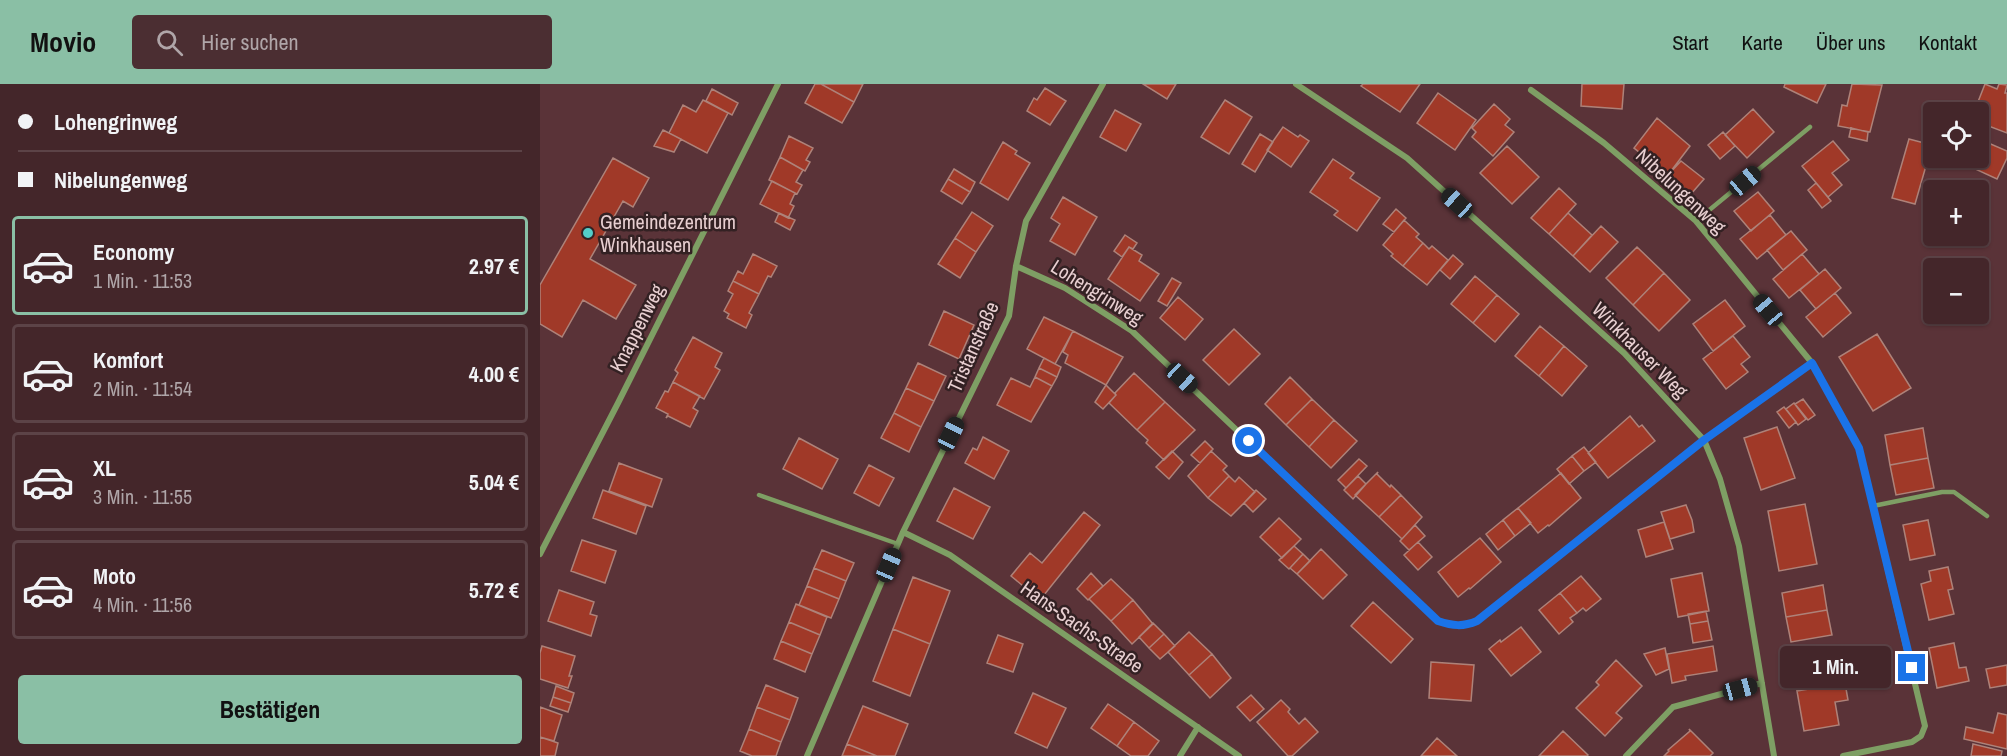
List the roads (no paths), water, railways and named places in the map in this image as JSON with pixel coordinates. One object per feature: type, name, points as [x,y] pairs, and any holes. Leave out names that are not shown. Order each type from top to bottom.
[{"type":"street","name":"Knappenweg","points":[[540,554],[778,84]]},
{"type":"street","name":"Tristanstraße","points":[[807,756],[903,532],[1009,316],[1016,266],[1026,221],[1103,84]]},
{"type":"street","name":"Winkhauser Weg","points":[[1296,84],[1407,158],[1624,353],[1704,440],[1720,479],[1739,546],[1774,756]]},
{"type":"street","name":"Nibelungenweg","points":[[1531,90],[1604,143],[1696,221],[1812,363],[1859,448],[1925,726],[1921,736],[1912,742],[1843,756]]},
{"type":"street","name":"Lohengrinweg","points":[[1016,266],[1065,288],[1132,330],[1438,621],[1452,626],[1465,626],[1477,621],[1704,440]]},
{"type":"street","points":[[1704,440],[1812,363]]},
{"type":"street","name":"Hans-Sachs-Straße","points":[[903,532],[950,555],[1239,756]]},
{"type":"street","points":[[1626,756],[1673,707],[1762,683]]},
{"type":"street","points":[[1180,756],[1198,728]]},
{"type":"lane","points":[[1696,221],[1810,127]]},
{"type":"lane","points":[[1873,506],[1942,492],[1954,492],[1987,516]]},
{"type":"lane","points":[[759,495],[898,544]]},
{"type":"place","name":"Gemeindezentrum Winkhausen","points":[[588,233]]}]
